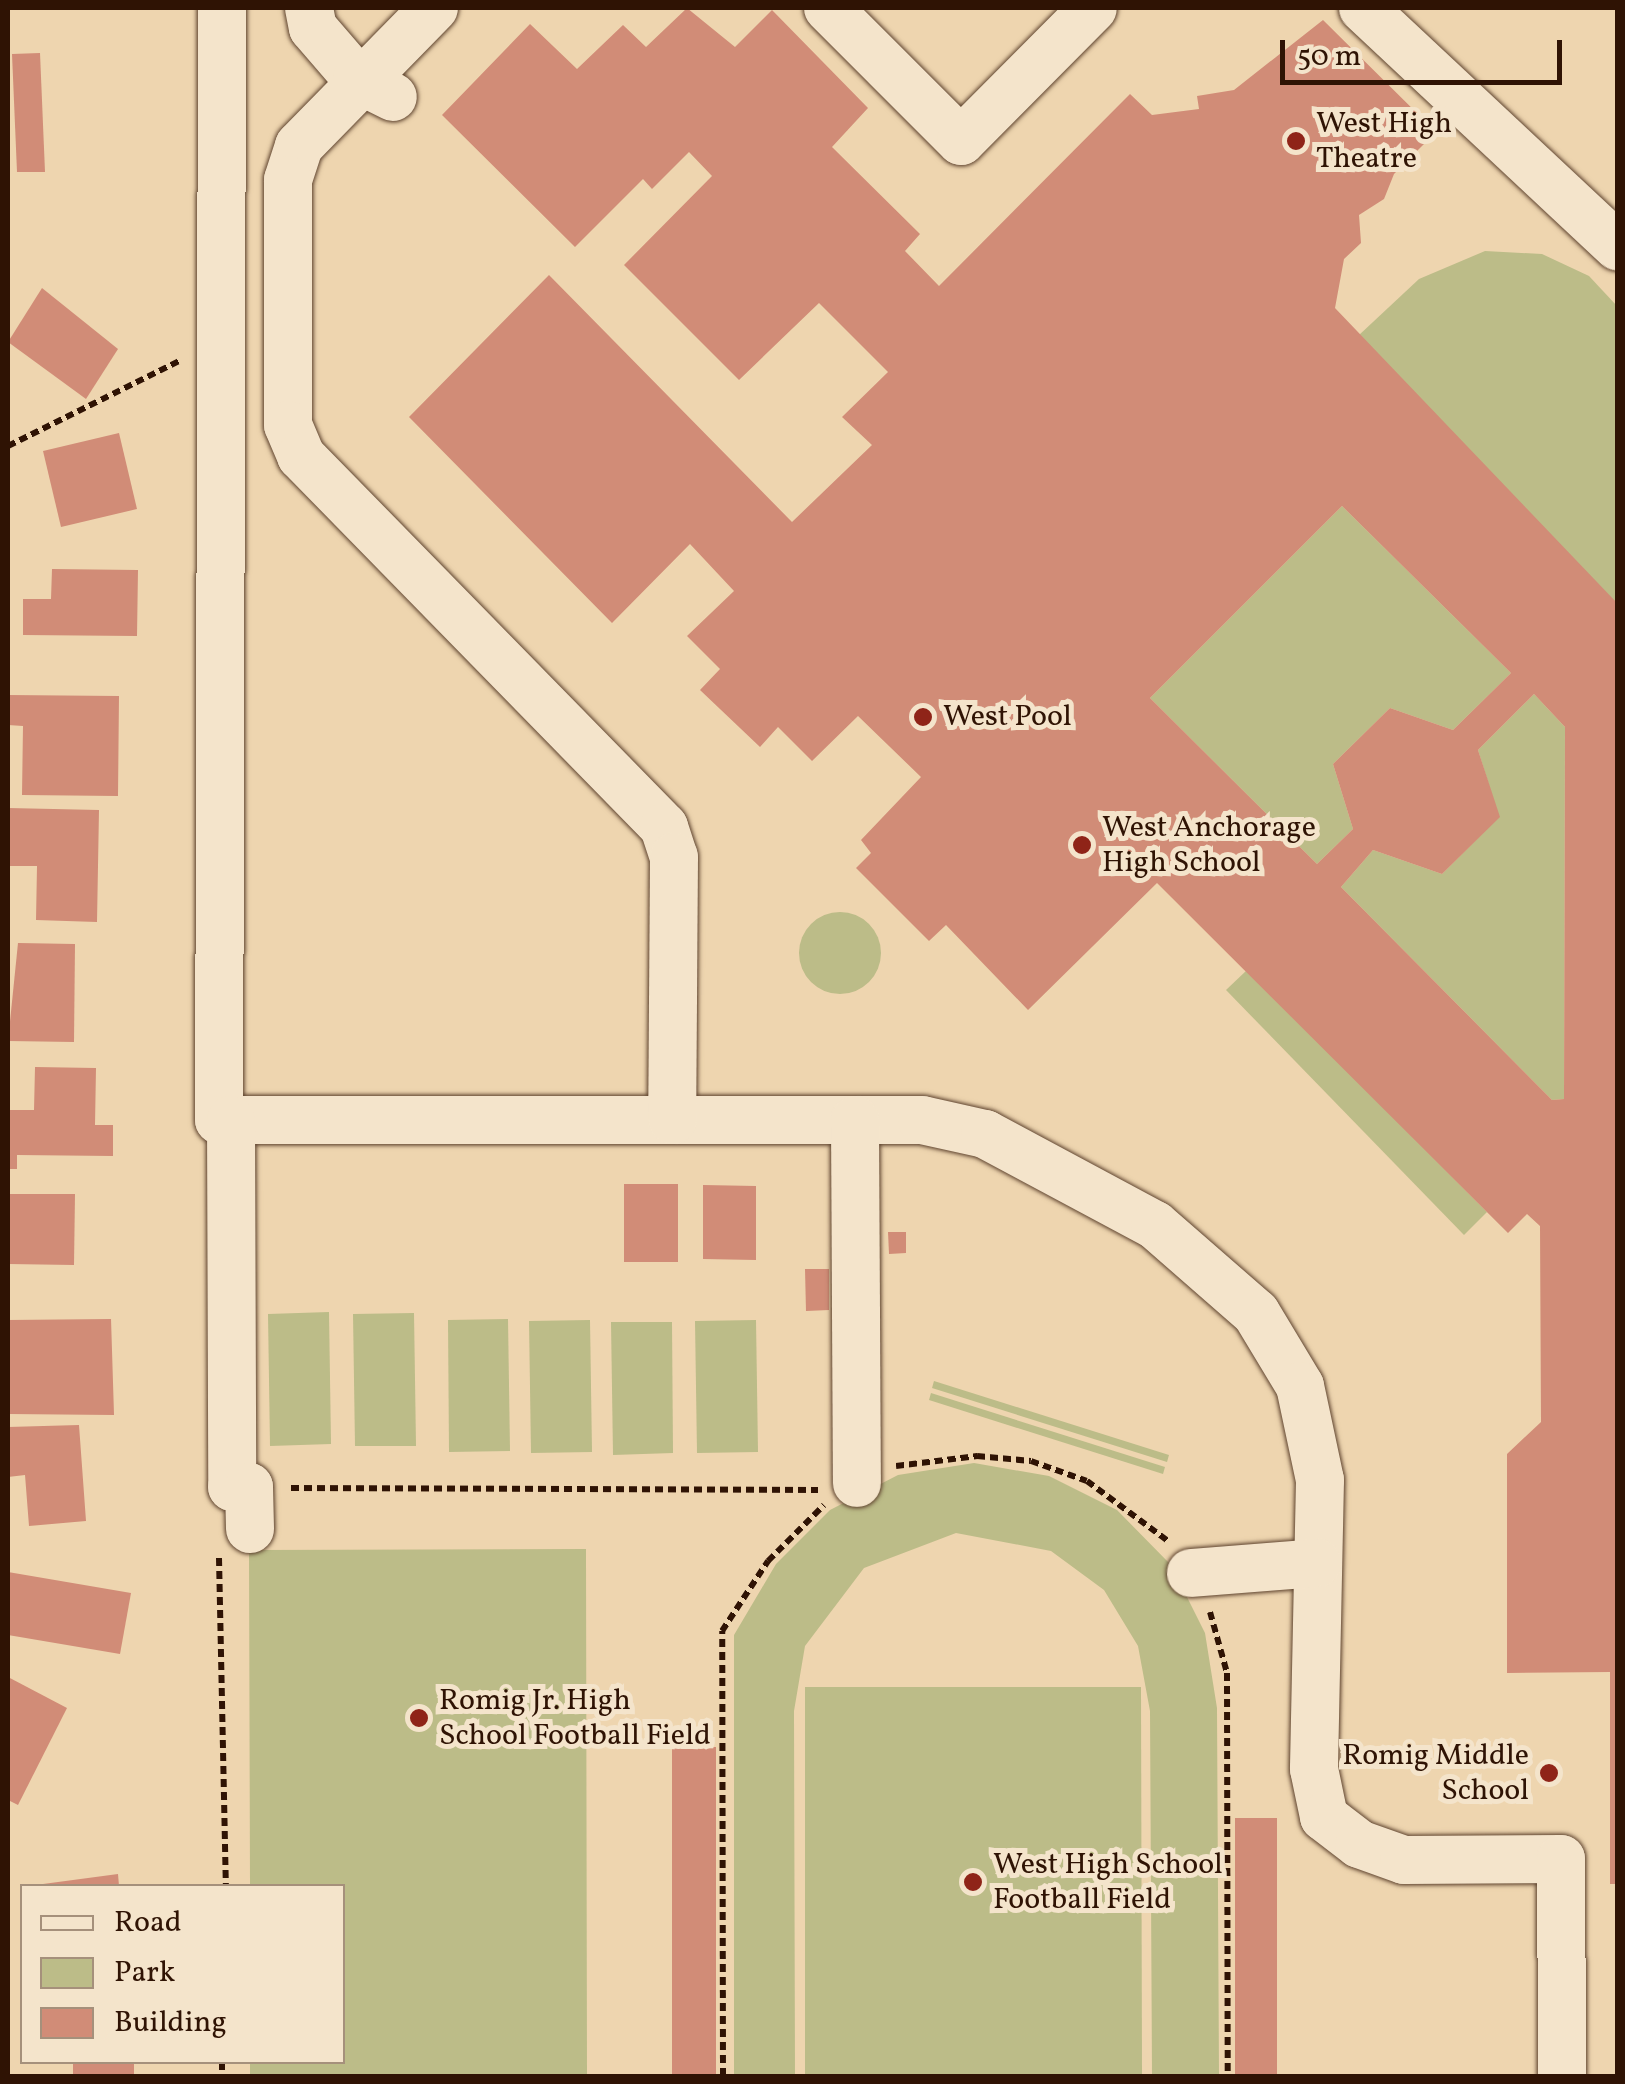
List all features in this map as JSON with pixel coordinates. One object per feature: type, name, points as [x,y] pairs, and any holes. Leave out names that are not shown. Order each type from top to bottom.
[{"type":"lane","points":[[222,8],[219,1120],[922,1120],[985,1134],[1155,1225],[1256,1313],[1300,1386],[1320,1480],[1314,1769],[1324,1818],[1359,1844],[1404,1860],[1561,1859],[1562,2076]]},
{"type":"lane","points":[[308,8],[313,28],[375,88]]},
{"type":"lane","points":[[434,8],[375,88],[299,146],[288,180],[288,425],[301,456],[664,827],[674,857],[672,1120]]},
{"type":"lane","points":[[828,8],[961,142],[1093,8]]},
{"type":"lane","points":[[1363,8],[1618,247]]},
{"type":"lane","points":[[231,1120],[232,1488],[239,1522]]},
{"type":"lane","points":[[851,1486],[854,1120]]},
{"type":"lane","points":[[1191,1573],[1318,1563]]},
{"type":"path","points":[[8,446],[186,358]]},
{"type":"path","points":[[723,2076],[722,1631],[802,1522],[851,1486],[916,1460],[1032,1462],[1136,1510],[1191,1573],[1227,1673],[1228,2076]]},
{"type":"path","points":[[226,1884],[239,1522],[851,1486]]},
{"type":"green space","points":[[1485,251],[1542,254],[1589,276],[1617,306],[1617,604],[1358,336],[1419,279]]},
{"type":"green space","points":[[1342,506],[1511,673],[1453,730],[1390,708],[1333,764],[1353,829],[1317,864],[1150,698]]},
{"type":"green space","points":[[1534,694],[1565,727],[1564,1099],[1552,1100],[1341,887],[1373,850],[1442,874],[1499,817],[1478,750]]},
{"type":"green space","points":[[832,912],[848,912],[874,930],[881,953],[878,969],[869,982],[848,994],[832,994],[806,976],[799,961],[799,945],[817,919]]},
{"type":"green space","points":[[1247,970],[1487,1212],[1464,1235],[1226,990]]},
{"type":"green space","points":[[329,1312],[331,1444],[270,1446],[268,1314]]},
{"type":"green space","points":[[414,1313],[416,1446],[355,1446],[353,1314]]},
{"type":"green space","points":[[508,1319],[510,1451],[449,1452],[448,1320]]},
{"type":"green space","points":[[590,1320],[592,1452],[531,1453],[529,1321]]},
{"type":"green space","points":[[756,1320],[758,1452],[697,1453],[695,1321]]},
{"type":"green space","points":[[611,1322],[672,1322],[673,1453],[613,1455]]},
{"type":"green space","points":[[934,1381],[1169,1455],[1167,1462],[932,1388]]},
{"type":"green space","points":[[931,1393],[1165,1467],[1163,1474],[929,1400]]},
{"type":"green space","points":[[974,1463],[1049,1476],[1117,1510],[1171,1565],[1205,1633],[1217,1708],[1219,2076],[1152,2076],[1150,1711],[1138,1646],[1104,1590],[1051,1551],[956,1533],[864,1568],[805,1646],[794,1711],[795,2076],[734,2076],[734,1635],[776,1564],[830,1510],[898,1475]]},
{"type":"green space","name":"Romig Jr. High School Football Field","points":[[586,1549],[587,2076],[250,2076],[250,2064],[345,2064],[345,1884],[250,1884],[249,1550]]},
{"type":"green space","name":"West High School Football Field","points":[[805,1687],[1141,1687],[1142,2076],[805,2076]]},
{"type":"building","name":"West Anchorage High School","points":[[687,8],[735,47],[772,10],[868,108],[832,147],[920,234],[905,251],[939,286],[1130,94],[1152,115],[1199,109],[1197,96],[1234,90],[1323,20],[1436,132],[1394,174],[1384,199],[1359,215],[1361,243],[1344,259],[1335,308],[1618,604],[1618,1884],[1610,1884],[1610,1672],[1507,1673],[1507,1454],[1541,1422],[1540,1226],[1527,1214],[1508,1233],[1157,883],[1028,1010],[946,925],[929,941],[856,868],[871,853],[861,840],[921,777],[858,716],[812,761],[778,727],[760,747],[700,690],[720,669],[687,636],[734,591],[690,544],[612,623],[409,417],[549,275],[792,522],[872,445],[842,417],[888,372],[819,303],[739,380],[624,265],[712,176],[689,152],[652,189],[643,179],[575,247],[442,115],[530,24],[577,69],[623,25],[646,47]],"holes":[[[1342,506],[1511,673],[1453,730],[1390,708],[1333,764],[1353,829],[1317,864],[1150,698]],[[1534,694],[1565,727],[1564,1099],[1552,1100],[1341,887],[1373,850],[1442,874],[1500,817],[1478,750]]]},
{"type":"building","points":[[40,53],[45,172],[17,172],[12,54]]},
{"type":"building","points":[[42,288],[118,349],[86,399],[8,342]]},
{"type":"building","points":[[119,433],[137,509],[61,527],[43,451]]},
{"type":"building","points":[[52,569],[138,570],[137,636],[23,635],[23,599],[51,599]]},
{"type":"building","points":[[8,695],[119,696],[118,796],[22,795],[23,726],[8,725]]},
{"type":"building","points":[[8,808],[99,810],[97,922],[36,920],[37,866],[8,866]]},
{"type":"building","points":[[18,943],[75,944],[74,1042],[8,1041]]},
{"type":"building","points":[[35,1067],[96,1068],[95,1125],[113,1125],[113,1156],[17,1155],[17,1169],[8,1169],[8,1110],[34,1110]]},
{"type":"building","points":[[624,1184],[678,1184],[678,1262],[624,1262]]},
{"type":"building","points":[[703,1185],[756,1186],[756,1260],[703,1259]]},
{"type":"building","points":[[8,1194],[75,1194],[74,1265],[8,1264]]},
{"type":"building","points":[[888,1232],[906,1232],[906,1253],[889,1254]]},
{"type":"building","points":[[805,1269],[829,1269],[829,1310],[806,1311]]},
{"type":"building","points":[[111,1319],[114,1415],[8,1414],[8,1320]]},
{"type":"building","points":[[79,1425],[86,1521],[29,1526],[25,1475],[8,1477],[8,1427]]},
{"type":"building","points":[[8,1572],[131,1593],[120,1654],[8,1635]]},
{"type":"building","points":[[8,1677],[67,1708],[18,1805],[8,1800]]},
{"type":"building","points":[[672,1747],[716,1747],[716,2076],[672,2076]]},
{"type":"building","points":[[1235,1818],[1277,1818],[1277,2076],[1235,2076]]},
{"type":"building","points":[[118,1874],[119,1884],[43,1884]]},
{"type":"building","points":[[73,2064],[134,2064],[134,2076],[73,2076]]},
{"type":"place","name":"West High Theatre","points":[[1296,141]]},
{"type":"place","name":"West Pool","points":[[923,717]]},
{"type":"place","name":"West Anchorage High School","points":[[1082,845]]},
{"type":"place","name":"Romig Jr. High School Football Field","points":[[419,1718]]},
{"type":"place","name":"Romig Middle School","points":[[1549,1773]]},
{"type":"place","name":"West High School Football Field","points":[[973,1882]]}]
